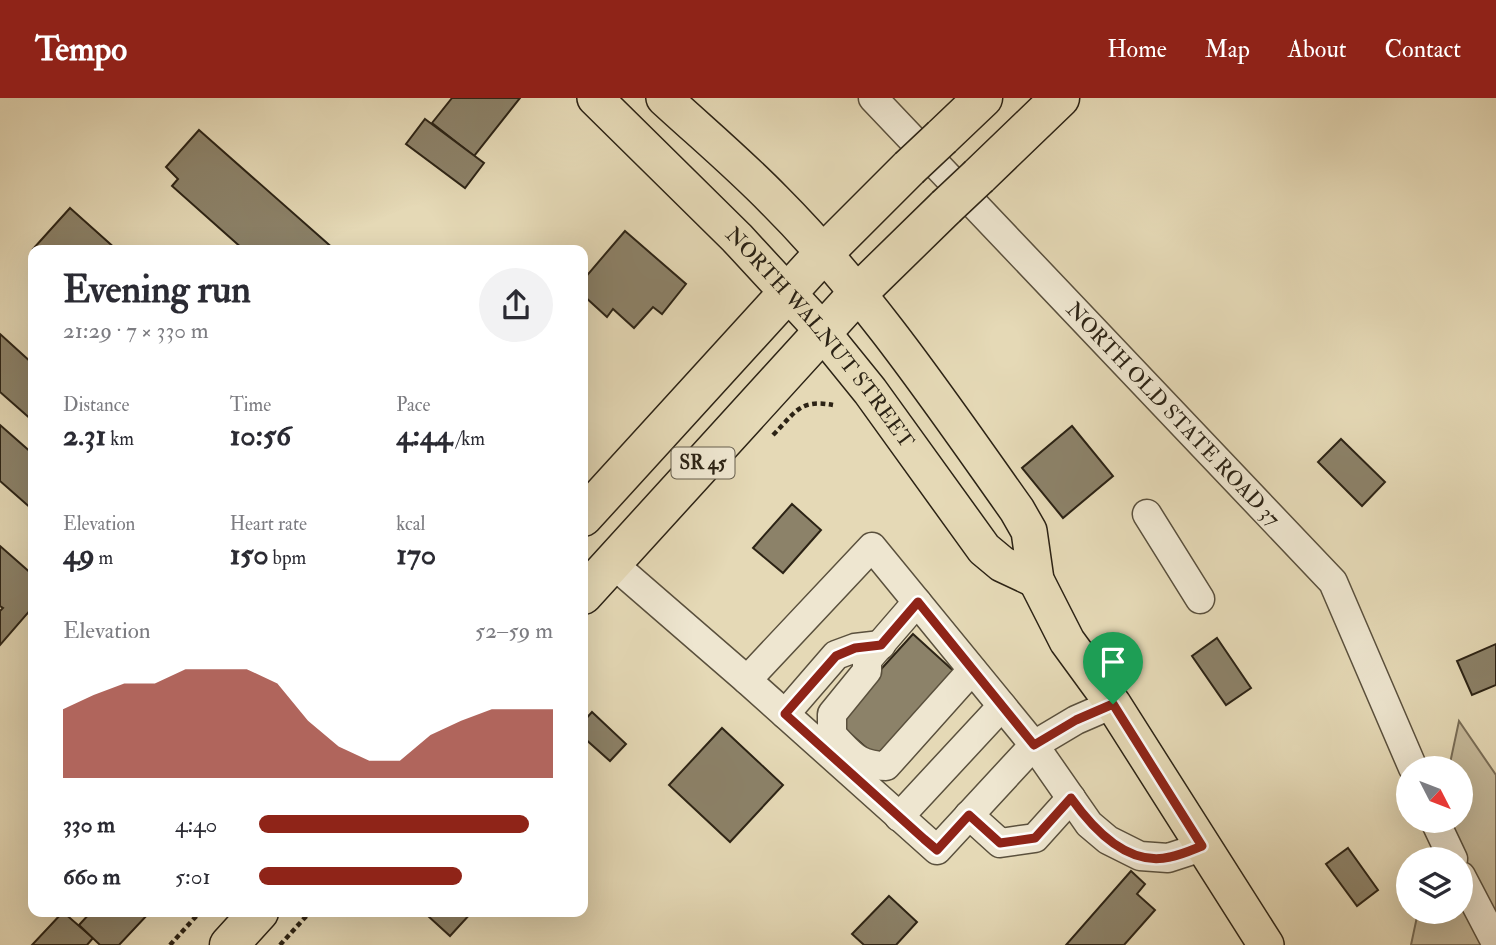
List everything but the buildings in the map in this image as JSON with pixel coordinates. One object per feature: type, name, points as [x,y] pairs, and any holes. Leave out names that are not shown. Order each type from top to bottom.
[{"type":"highway","name":"SR 45","points":[[588,512],[822,254],[983,98]]},
{"type":"highway","name":"SR 45","points":[[588,589],[858,293],[1060,98]]},
{"type":"highway","points":[[233,944],[255,917]]},
{"type":"main road","name":"NORTH WALNUT STREET","points":[[595,98],[655,155],[788,292],[822,331],[870,391],[984,549],[1002,564],[1036,580]]},
{"type":"main road","points":[[664,98],[775,200],[858,293],[909,359],[1017,510],[1029,531],[1036,580],[1067,641],[1113,704],[1266,945]]},
{"type":"street","name":"NORTH OLD STATE ROAD 37","points":[[873,98],[1334,582],[1408,756]]},
{"type":"street","points":[[1147,514],[1200,599]]},
{"type":"street","points":[[747,680],[872,547],[1034,745],[1089,824],[1108,840],[1140,856],[1168,858],[1202,846]]},
{"type":"street","points":[[612,563],[937,850],[1034,745],[1076,720],[1113,704]]},
{"type":"street","points":[[918,602],[874,653],[867,671],[832,714],[832,735],[855,759],[869,766],[886,766],[972,670]]},
{"type":"street","points":[[785,714],[836,656],[855,648],[874,653]]},
{"type":"street","points":[[941,704],[964,747]]},
{"type":"street","points":[[899,817],[1002,706]]},
{"type":"street","points":[[969,815],[1000,843],[1035,838],[1071,798]]},
{"type":"street","points":[[1473,899],[1496,943]]},
{"type":"path","points":[[170,945],[195,917]]},
{"type":"path","points":[[280,945],[305,917]]},
{"type":"shaded area","points":[[1459,721],[1496,775],[1496,945],[1411,945],[1415,924],[1473,924],[1473,847],[1432,847],[1434,833],[1474,833],[1474,756],[1452,756]]},
{"type":"route","points":[[918,602],[1034,745],[1076,720],[1113,704],[1202,846],[1168,858],[1140,856],[1108,840],[1089,824],[1071,798],[1035,838],[1000,843],[969,815],[937,850],[785,714],[836,656],[855,648],[881,645],[918,602]]}]
